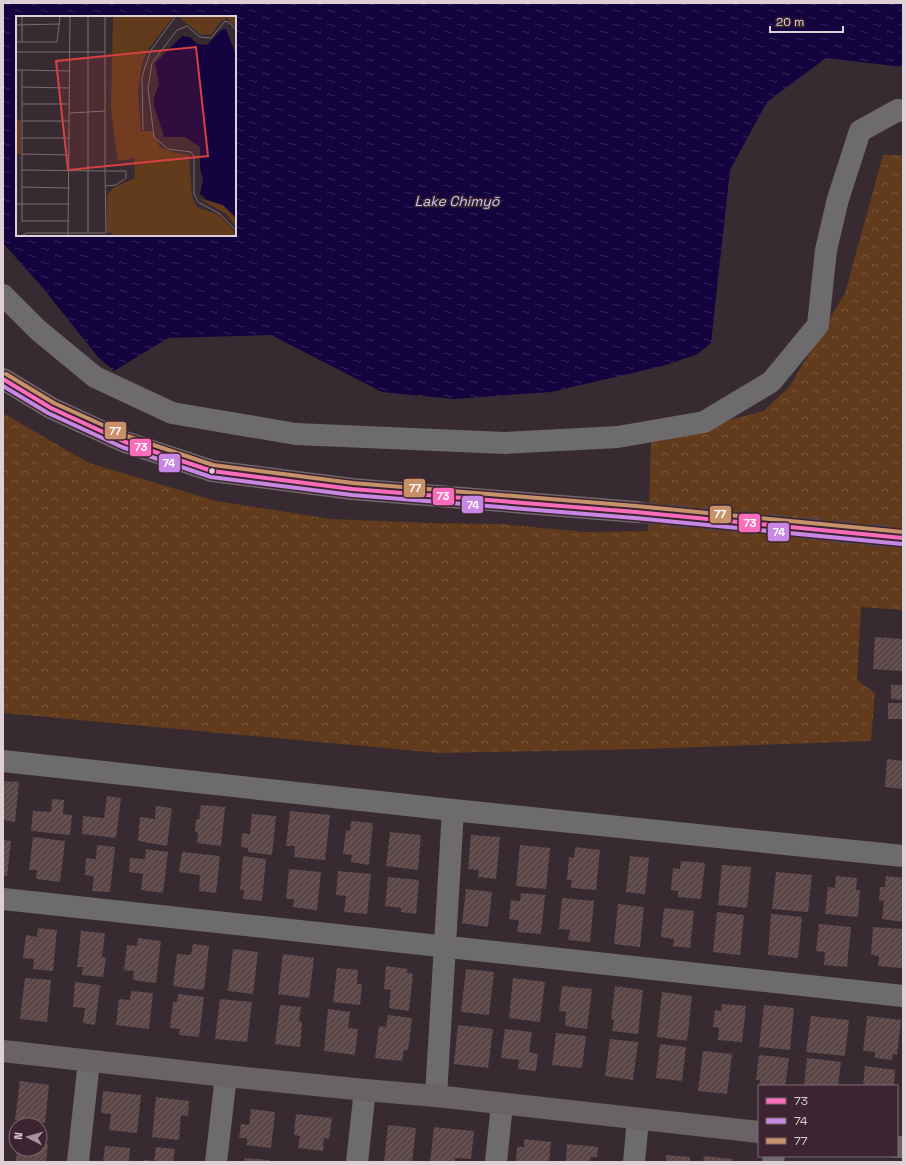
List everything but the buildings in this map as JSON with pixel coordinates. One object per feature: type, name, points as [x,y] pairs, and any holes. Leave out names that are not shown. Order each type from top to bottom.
[{"type":"highway","points":[[3,379],[51,408],[125,442],[212,471],[352,489],[636,512]]},
{"type":"street","points":[[3,296],[38,330],[95,378],[172,413],[296,434],[505,443],[618,437],[704,422],[771,382],[818,324],[826,250],[838,199],[860,131],[898,110],[903,110]]},
{"type":"street","points":[[3,761],[453,810],[903,856]]},
{"type":"street","points":[[436,1096],[446,948],[453,810]]},
{"type":"street","points":[[3,899],[446,948],[903,996]]},
{"type":"street","points":[[3,1051],[226,1076],[436,1096],[758,1132]]},
{"type":"street","points":[[78,1162],[89,1061]]},
{"type":"street","points":[[216,1162],[226,1076]]},
{"type":"street","points":[[357,1162],[365,1090]]},
{"type":"street","points":[[496,1162],[502,1104]]},
{"type":"street","points":[[634,1162],[638,1119]]},
{"type":"green space","points":[[883,155],[903,155],[903,610],[861,607],[857,680],[875,693],[871,741],[643,749],[439,753],[3,713],[3,413],[89,463],[216,501],[331,519],[500,524],[585,532],[648,531],[651,440],[764,411],[790,386],[845,293]]},
{"type":"water","name":"Lake Chimyō","points":[[3,3],[903,3],[903,67],[826,58],[767,102],[730,170],[711,343],[696,355],[662,366],[551,392],[454,399],[382,392],[271,335],[168,338],[114,371],[98,357],[43,288],[3,243]]},
{"type":"tunnel","points":[[636,512],[903,538]]},
{"type":"transit line","name":"77","points":[[6,374],[54,403],[127,436],[213,465],[353,483],[636,506],[903,532]]},
{"type":"transit line","name":"73","points":[[3,379],[51,408],[125,442],[212,471],[352,489],[636,512],[903,538]]},
{"type":"transit line","name":"74","points":[[3,386],[48,413],[122,447],[211,477],[352,495],[635,518],[902,544]]}]
